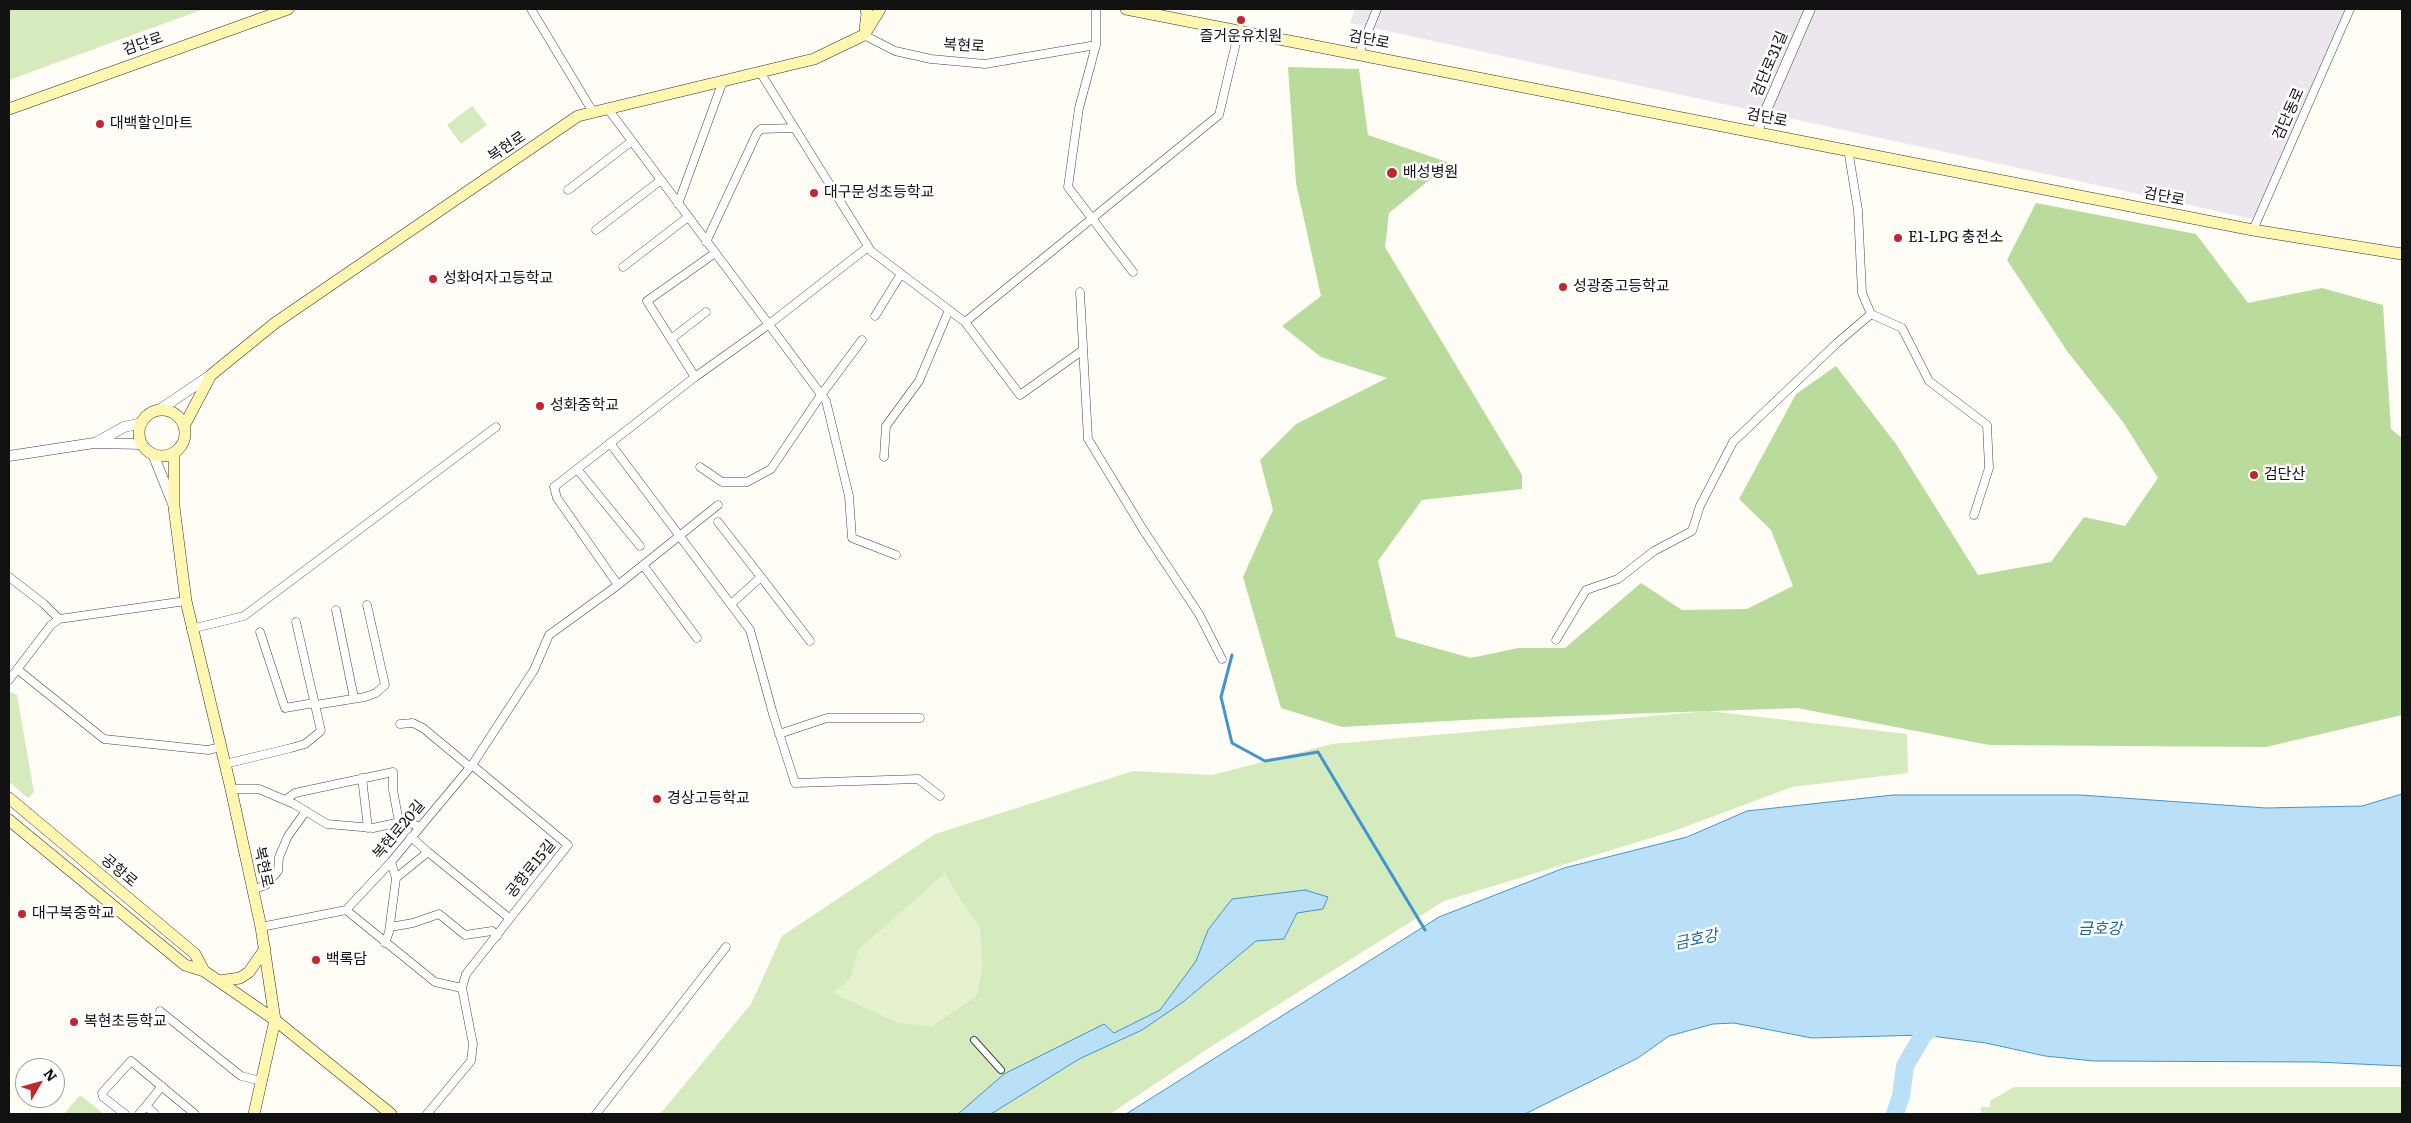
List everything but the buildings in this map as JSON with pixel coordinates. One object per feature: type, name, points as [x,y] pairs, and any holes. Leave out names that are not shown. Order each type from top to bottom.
[{"type":"main road","name":"검단로","points":[[9,110],[288,9]]},
{"type":"main road","points":[[864,35],[866,9]]},
{"type":"main road","points":[[864,35],[880,9]]},
{"type":"main road","name":"검단로","points":[[1126,9],[1757,131],[2254,230],[2402,254]]},
{"type":"main road","name":"복현로","points":[[210,375],[275,323],[578,116],[814,59],[864,35]]},
{"type":"main road","points":[[184,426],[174,414],[160,410],[152,413],[142,423],[140,438],[142,444],[153,454],[160,456],[174,453],[184,441],[184,426],[210,375]]},
{"type":"main road","name":"복현로","points":[[174,453],[174,507],[186,601],[231,789],[261,927],[275,1020],[254,1114]]},
{"type":"main road","name":"공항로","points":[[9,798],[195,954],[204,971]]},
{"type":"main road","name":"공항로","points":[[9,820],[186,965],[204,971],[275,1020],[391,1114]]},
{"type":"main road","points":[[219,981],[240,978],[245,975],[265,949]]},
{"type":"street","points":[[531,9],[592,112]]},
{"type":"street","points":[[1096,9],[1096,44],[1079,108],[1068,187],[1133,272]]},
{"type":"street","points":[[1358,53],[1378,9]]},
{"type":"street","name":"검단로31길","points":[[1757,131],[1810,9]]},
{"type":"street","name":"검단동로","points":[[2254,230],[2350,9]]},
{"type":"street","points":[[965,322],[1219,114],[1239,30]]},
{"type":"street","name":"복현로","points":[[864,35],[895,51],[922,57],[985,64],[1096,44]]},
{"type":"street","points":[[760,72],[871,252],[965,322],[1020,395],[1083,350]]},
{"type":"street","points":[[678,204],[723,81]]},
{"type":"street","points":[[608,109],[826,401],[849,496],[852,538],[896,555]]},
{"type":"street","points":[[706,242],[757,132],[761,129],[794,128]]},
{"type":"street","points":[[568,190],[632,141]]},
{"type":"street","points":[[1848,149],[1858,210],[1862,293],[1871,314],[1902,328],[1929,382],[1987,425],[1989,468],[1974,515]]},
{"type":"street","points":[[596,230],[660,180]]},
{"type":"street","points":[[623,267],[688,217]]},
{"type":"street","points":[[618,585],[557,498],[554,486],[695,377],[768,325],[868,247]]},
{"type":"street","points":[[695,377],[647,300],[715,253]]},
{"type":"street","points":[[875,316],[901,274]]},
{"type":"street","points":[[1080,292],[1088,440],[1144,531],[1199,614],[1222,659]]},
{"type":"street","points":[[884,457],[886,426],[919,381],[949,310]]},
{"type":"street","points":[[671,339],[706,312]]},
{"type":"street","points":[[1556,640],[1586,590],[1618,579],[1654,551],[1692,531],[1700,506],[1733,442],[1837,343],[1871,314]]},
{"type":"street","points":[[700,467],[722,482],[747,482],[771,469],[821,395],[862,340]]},
{"type":"street","points":[[160,410],[210,375]]},
{"type":"street","points":[[94,443],[124,427],[142,423]]},
{"type":"street","points":[[192,629],[244,616],[496,426]]},
{"type":"street","points":[[9,456],[94,443],[142,444]]},
{"type":"street","points":[[610,443],[750,630],[779,734],[795,783],[918,780],[940,796]]},
{"type":"street","points":[[153,454],[174,507]]},
{"type":"street","points":[[577,469],[640,546]]},
{"type":"street","name":"복현로20길","points":[[346,910],[412,838],[471,766],[534,670],[549,635],[618,585],[718,505]]},
{"type":"street","points":[[718,522],[810,641]]},
{"type":"street","points":[[644,564],[697,638]]},
{"type":"street","points":[[9,577],[44,604],[59,619]]},
{"type":"street","points":[[731,604],[761,577]]},
{"type":"street","points":[[9,680],[51,625],[59,619],[186,601]]},
{"type":"street","points":[[260,632],[285,708],[376,693],[385,685],[367,605]]},
{"type":"street","points":[[336,610],[354,698]]},
{"type":"street","points":[[225,764],[305,744],[321,731],[296,622]]},
{"type":"street","points":[[17,669],[104,739],[208,750],[221,747]]},
{"type":"street","points":[[779,734],[827,718],[920,718]]},
{"type":"street","points":[[400,724],[413,723],[423,728],[471,766]]},
{"type":"street","name":"공항로15길","points":[[462,988],[466,974],[568,845],[471,766]]},
{"type":"street","points":[[285,800],[295,794],[393,772],[393,790],[399,822]]},
{"type":"street","points":[[362,778],[368,828]]},
{"type":"street","points":[[231,789],[259,789],[285,800],[328,824],[368,828],[405,821],[420,827]]},
{"type":"street","points":[[252,890],[266,885],[278,871],[279,857],[288,836],[306,812]]},
{"type":"street","points":[[412,838],[510,918]]},
{"type":"street","points":[[396,878],[428,852]]},
{"type":"street","points":[[387,944],[396,878],[391,862]]},
{"type":"street","points":[[261,927],[346,910],[435,982],[462,988],[473,1044],[471,1060],[427,1114]]},
{"type":"street","points":[[390,927],[413,923],[439,914],[465,936],[492,931],[497,936]]},
{"type":"street","points":[[596,1114],[726,947]]},
{"type":"street","points":[[160,1011],[241,1076],[261,1081]]},
{"type":"street","points":[[974,1040],[1000,1070]]},
{"type":"street","points":[[125,1114],[103,1096],[102,1093],[127,1062],[131,1061],[195,1114]]},
{"type":"street","points":[[139,1114],[162,1086]]},
{"type":"street","points":[[146,1106],[155,1114]]},
{"type":"shaded area","points":[[1355,9],[2350,9],[2258,220],[1350,23]]},
{"type":"green space","points":[[9,9],[204,9],[9,80]]},
{"type":"green space","points":[[1288,67],[1359,69],[1368,135],[1450,163],[1389,213],[1385,247],[1522,475],[1522,489],[1422,500],[1378,561],[1396,637],[1471,658],[1518,648],[1565,648],[1641,583],[1682,610],[1747,609],[1793,586],[1771,530],[1739,499],[1796,394],[1836,366],[1896,444],[1978,575],[2051,562],[2084,517],[2125,526],[2158,478],[2123,422],[2067,351],[2007,260],[2036,203],[2196,234],[2248,303],[2322,288],[2383,305],[2391,429],[2402,438],[2402,715],[2266,747],[1989,745],[1797,708],[1483,719],[1342,727],[1281,708],[1243,577],[1273,510],[1260,460],[1296,424],[1387,378],[1321,357],[1282,326],[1321,296],[1296,183]]},
{"type":"green space","points":[[472,106],[487,125],[461,144],[447,125]]},
{"type":"green space","points":[[11,692],[17,695],[34,792],[28,798],[9,782],[9,695]]},
{"type":"green space","points":[[1709,711],[1907,734],[1908,773],[1792,787],[1674,831],[1444,901],[1209,1048],[1110,1114],[660,1114],[751,1004],[782,936],[935,834],[1133,771],[1212,775],[1332,744]]},
{"type":"green space","points":[[945,873],[961,901],[980,926],[982,966],[978,993],[971,1000],[932,1026],[898,1023],[833,993],[851,977],[858,950]]},
{"type":"green space","points":[[2014,1087],[2402,1087],[2402,1114],[1981,1114],[1981,1107],[1990,1107],[1990,1101]]},
{"type":"green space","points":[[80,1095],[104,1114],[64,1114]]},
{"type":"water","name":"금호강","points":[[2402,794],[2402,1066],[2316,1062],[2094,1061],[2045,1056],[1986,1043],[1923,1035],[1812,1038],[1734,1023],[1713,1024],[1669,1036],[1638,1058],[1525,1114],[1126,1114],[1439,917],[1564,868],[1687,837],[1747,811],[1893,795],[2080,795],[2266,808],[2362,806]]},
{"type":"water","points":[[1305,890],[1328,897],[1323,909],[1297,913],[1284,939],[1256,941],[1183,1002],[1142,1030],[1079,1059],[991,1114],[958,1114],[1004,1074],[1104,1024],[1114,1033],[1160,1010],[1196,961],[1208,930],[1232,899]]},
{"type":"waterway","points":[[1232,655],[1221,697],[1232,743],[1265,761],[1318,752],[1425,930]]},
{"type":"waterway","points":[[1895,1114],[1901,1096],[1905,1066],[1923,1035],[1942,1020]]},
{"type":"place","name":"즐거운유치원","points":[[1241,20]]},
{"type":"place","name":"대백할인마트","points":[[100,124]]},
{"type":"place","name":"배성병원","points":[[1392,173]]},
{"type":"place","name":"대구문성초등학교","points":[[814,193]]},
{"type":"place","name":"E1-LPG 충전소","points":[[1898,238]]},
{"type":"place","name":"성화여자고등학교","points":[[433,279]]},
{"type":"place","name":"성광중고등학교","points":[[1563,287]]},
{"type":"place","name":"성화중학교","points":[[540,406]]},
{"type":"place","name":"검단산","points":[[2254,475]]},
{"type":"place","name":"경상고등학교","points":[[657,799]]},
{"type":"place","name":"대구북중학교","points":[[22,914]]},
{"type":"place","name":"백록담","points":[[316,960]]},
{"type":"place","name":"복현초등학교","points":[[74,1022]]}]
